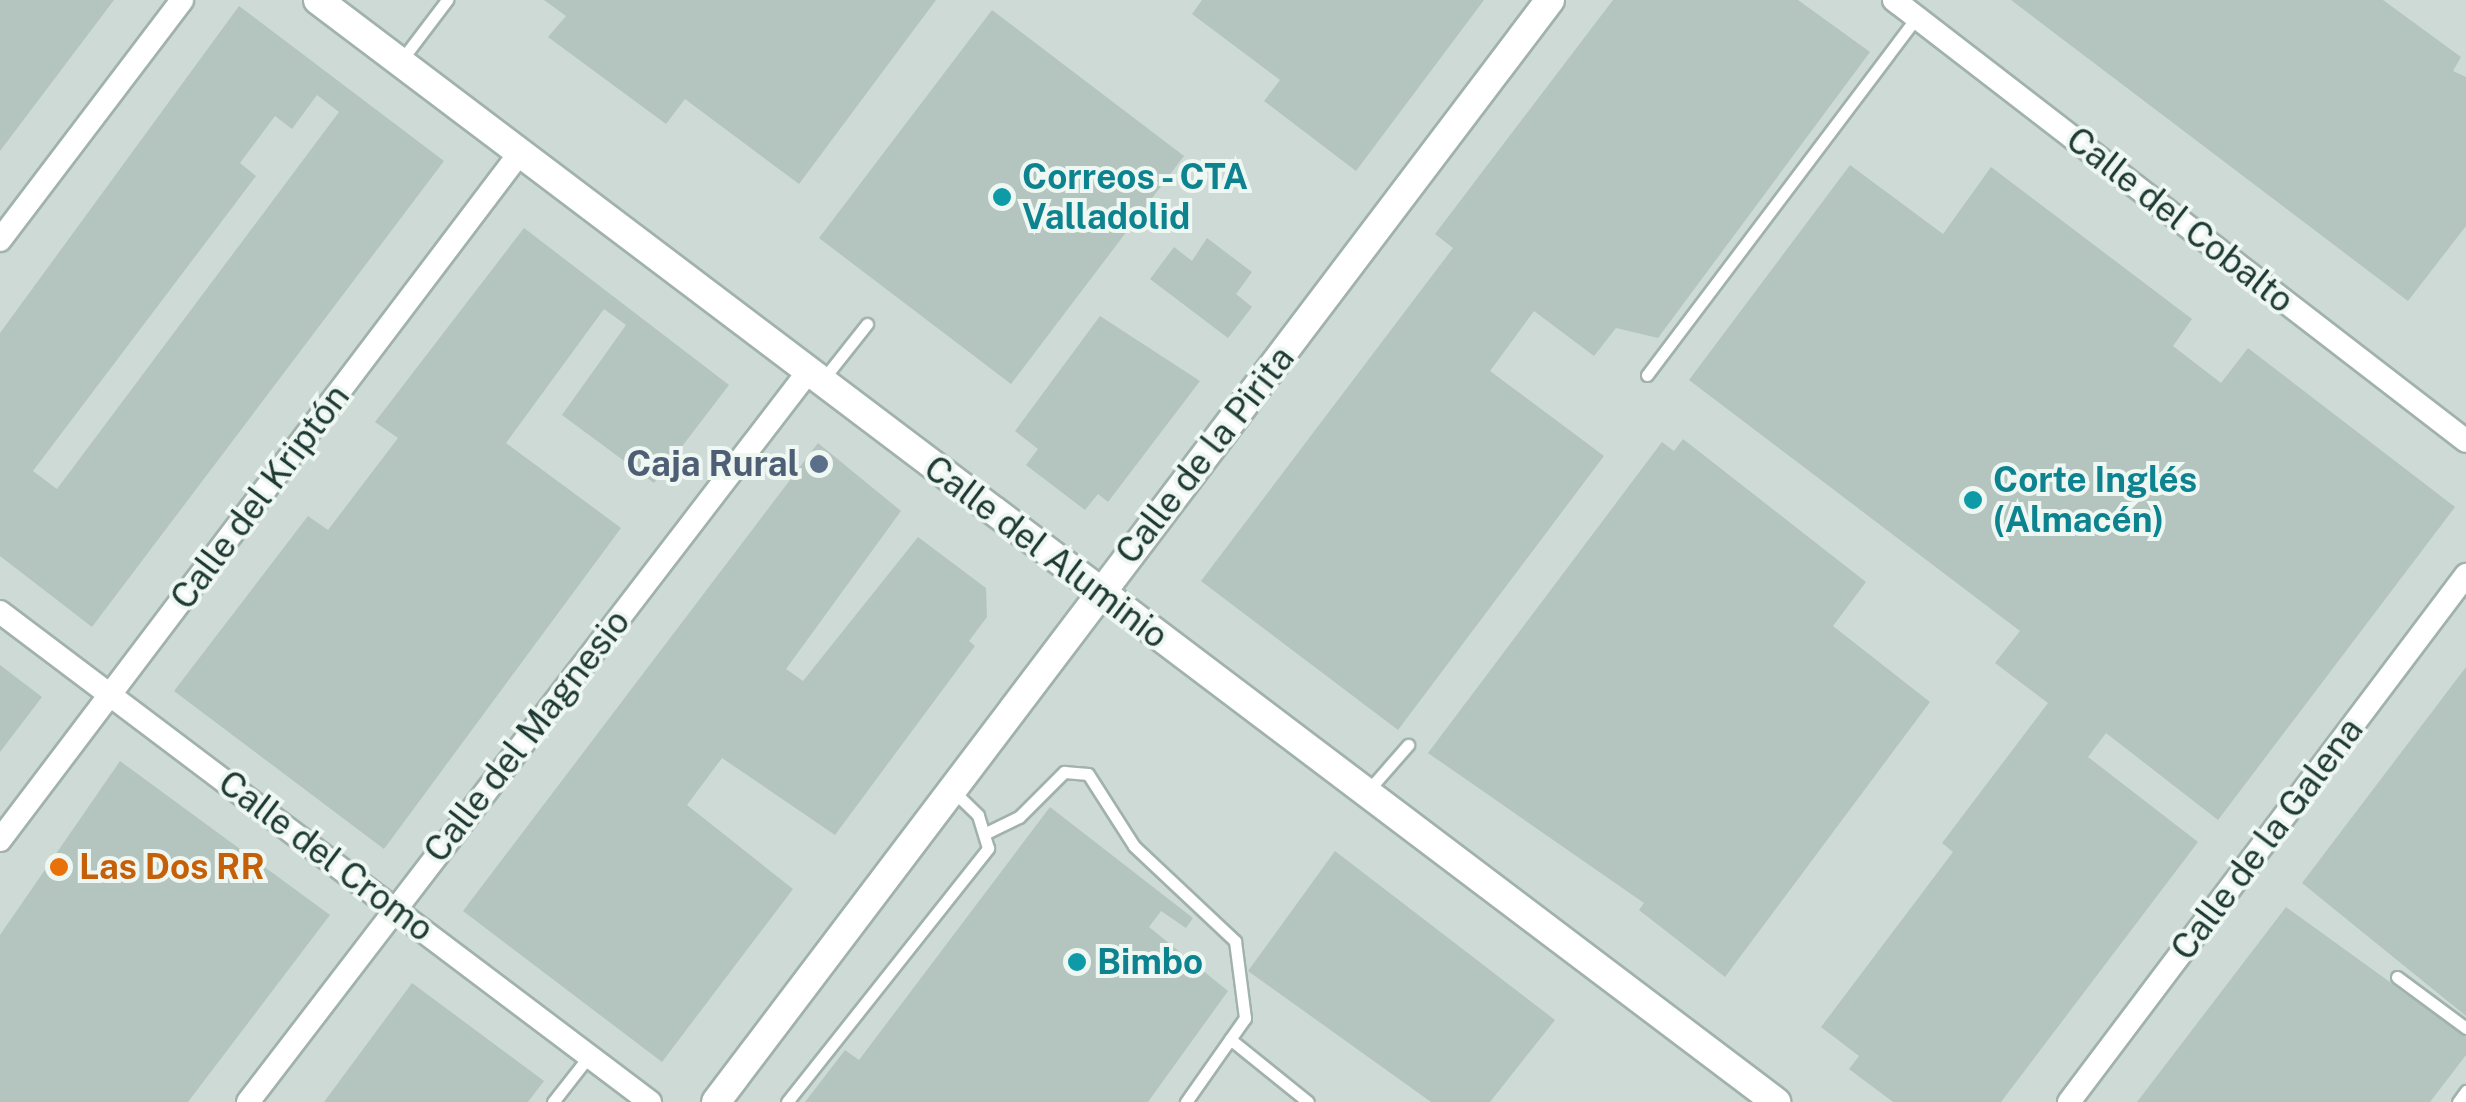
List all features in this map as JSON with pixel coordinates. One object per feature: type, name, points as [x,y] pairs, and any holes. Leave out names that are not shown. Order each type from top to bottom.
[{"type":"street","points":[[0,240],[182,0]]},
{"type":"street","name":"Calle del Aluminio","points":[[318,0],[1776,1102]]},
{"type":"street","name":"Calle de la Pirita","points":[[716,1102],[1550,0]]},
{"type":"street","name":"Calle del Cobalto","points":[[1894,0],[2466,442]]},
{"type":"street","name":"Calle del Kriptón","points":[[0,840],[519,154]]},
{"type":"street","name":"Calle del Magnesio","points":[[248,1102],[394,907],[815,377]]},
{"type":"street","name":"Calle de la Galena","points":[[2069,1102],[2466,575]]},
{"type":"street","name":"Calle del Cromo","points":[[0,612],[650,1102]]},
{"type":"lane","points":[[400,62],[447,0]]},
{"type":"lane","points":[[1647,375],[1917,16]]},
{"type":"lane","points":[[815,377],[867,324]]},
{"type":"lane","points":[[1366,794],[1408,744]]},
{"type":"lane","points":[[986,833],[1019,817],[1064,772],[1088,774],[1134,846],[1235,941],[1245,1018],[1186,1102]]},
{"type":"lane","points":[[787,1102],[917,947],[988,848],[986,833],[951,789]]},
{"type":"lane","points":[[2396,977],[2466,1028]]},
{"type":"lane","points":[[1230,1039],[1308,1102]]},
{"type":"lane","points":[[553,1102],[590,1056]]},
{"type":"lane","points":[[2458,1102],[2466,1091]]},
{"type":"shaded area","points":[[0,0],[2466,0],[2466,1102],[0,1102]]},
{"type":"building","points":[[0,0],[114,0],[0,151]]},
{"type":"building","points":[[544,0],[936,0],[799,184],[685,99],[666,124],[548,37],[566,16]]},
{"type":"building","points":[[1202,0],[1484,0],[1356,171],[1264,101],[1280,80],[1192,14]]},
{"type":"building","points":[[1613,0],[1798,0],[1870,52],[1658,338],[1616,328],[1594,356],[1534,311],[1490,371],[1604,456],[1398,730],[1201,581],[1453,248],[1435,234]]},
{"type":"building","points":[[2011,0],[2383,0],[2461,57],[2453,71],[2466,77],[2466,226],[2408,301]]},
{"type":"building","points":[[239,6],[444,161],[92,627],[0,556],[0,333]],"holes":[[[317,95],[339,112],[57,489],[33,471],[256,176],[240,163],[275,116],[292,129]]]},
{"type":"building","name":"Correos - CTA Valladolid","points":[[992,10],[1184,156],[1011,384],[819,238]]},
{"type":"building","points":[[1850,165],[1943,234],[1991,167],[2192,319],[2173,346],[2221,383],[2248,348],[2455,507],[2218,820],[2106,733],[2088,757],[2198,842],[2001,1102],[1893,1102],[1849,1069],[1859,1056],[1821,1027],[1953,852],[1942,843],[2048,703],[1995,663],[2020,631],[1689,380]]},
{"type":"building","points":[[524,228],[729,385],[654,483],[562,415],[626,325],[604,309],[506,443],[621,528],[384,849],[174,691],[308,516],[328,530],[398,438],[375,422]]},
{"type":"building","points":[[1207,238],[1252,272],[1236,294],[1252,307],[1228,338],[1150,279],[1174,247],[1192,261]]},
{"type":"building","points":[[1100,316],[1200,381],[1108,502],[1098,494],[1085,510],[1026,465],[1038,449],[1015,431]]},
{"type":"building","points":[[1683,439],[1866,582],[1833,626],[1930,702],[1725,977],[1639,910],[1644,903],[1428,753],[1662,442],[1674,451]]},
{"type":"building","points":[[818,443],[901,511],[786,669],[803,681],[918,537],[986,588],[987,617],[969,641],[975,646],[835,835],[722,758],[687,805],[793,889],[662,1062],[463,911]]},
{"type":"building","points":[[0,665],[42,697],[0,752]]},
{"type":"building","points":[[2466,667],[2466,1016],[2302,883]]},
{"type":"building","points":[[120,761],[330,915],[188,1102],[0,1102],[0,935]]},
{"type":"building","name":"Bimbo","points":[[1050,807],[1193,918],[1186,928],[1161,911],[1149,927],[1228,991],[1148,1102],[805,1102],[845,1050],[859,1060]]},
{"type":"building","points":[[1335,851],[1555,1020],[1490,1102],[1431,1102],[1248,971]]},
{"type":"building","points":[[2286,907],[2466,1037],[2466,1055],[2430,1102],[2137,1102]]},
{"type":"building","points":[[412,983],[544,1081],[528,1102],[324,1102]]},
{"type":"place","name":"Correos - CTA Valladolid","points":[[1002,197]]},
{"type":"place","name":"Caja Rural","points":[[819,464]]},
{"type":"place","name":"Corte Inglés (Almacén)","points":[[1973,500]]},
{"type":"place","name":"Las Dos RR","points":[[59,867]]},
{"type":"place","name":"Bimbo","points":[[1077,962]]}]
